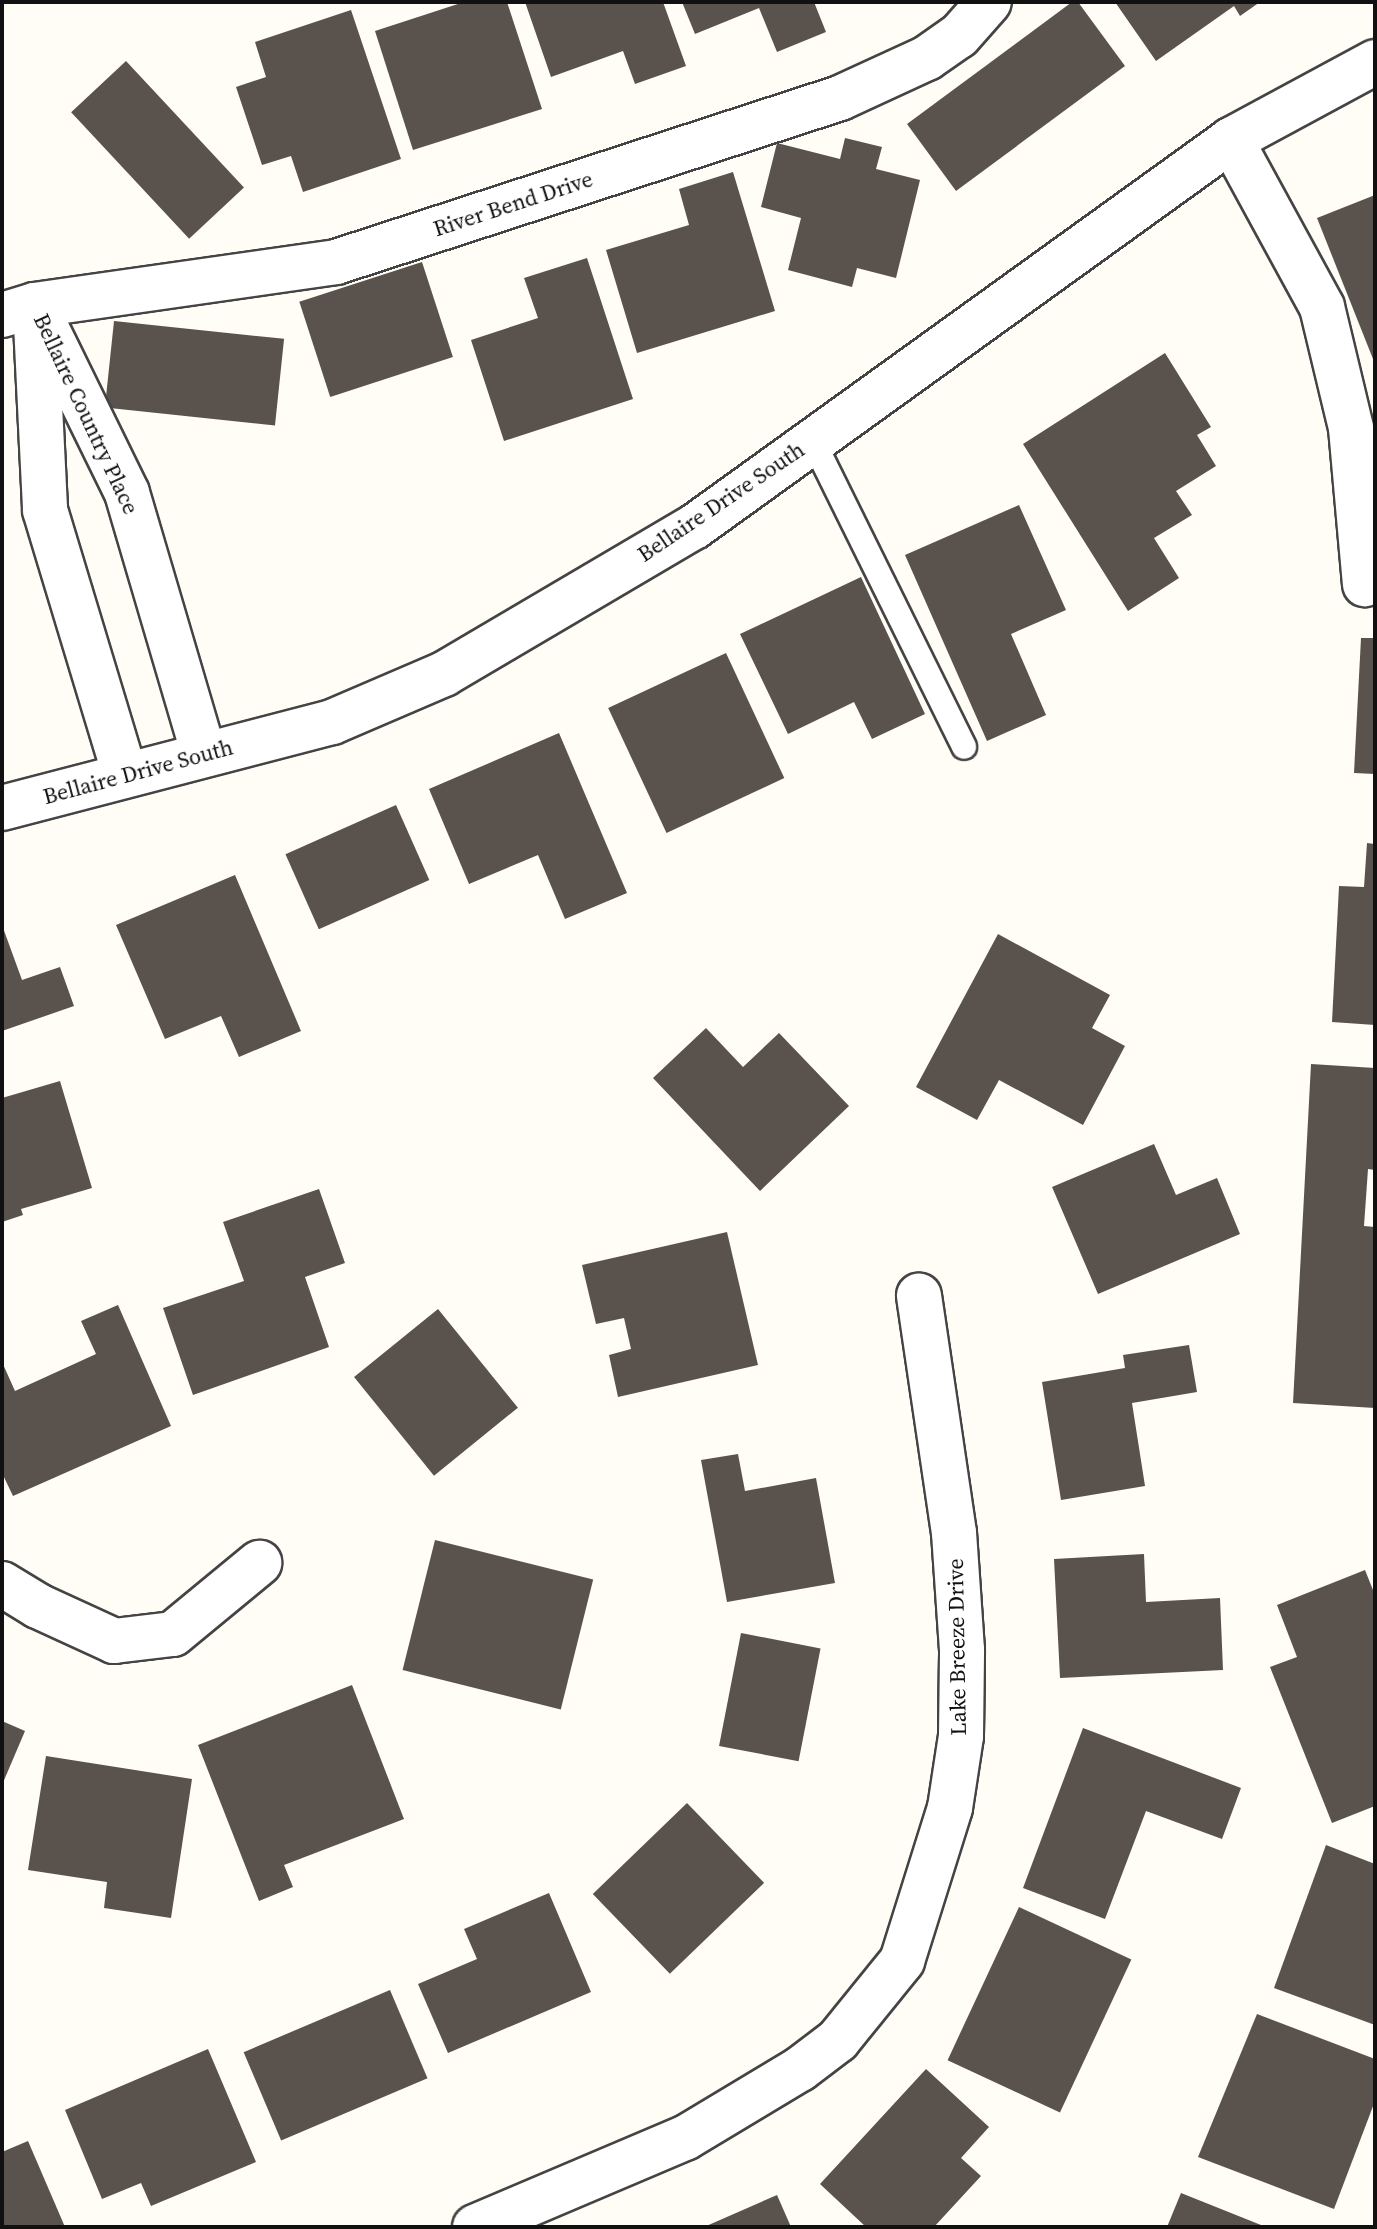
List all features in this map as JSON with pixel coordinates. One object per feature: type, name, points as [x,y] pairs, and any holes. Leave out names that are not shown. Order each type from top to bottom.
[{"type":"street","name":"River Bend Drive","points":[[19,310],[336,262],[840,98],[927,58],[959,36],[989,2]]},
{"type":"street","name":"Bellaire Drive South","points":[[2,808],[332,722],[444,674],[694,527],[1231,140],[1375,62]]},
{"type":"street","points":[[1231,140],[1322,307],[1351,428],[1365,584]]},
{"type":"street","name":"Bellaire Country Place","points":[[19,310],[127,493],[204,754]]},
{"type":"street","name":"Bellaire Country Place","points":[[19,310],[45,510],[125,775]]},
{"type":"street","name":"Lake Breeze Drive","points":[[475,2227],[685,2138],[800,2069],[838,2040],[902,1961],[950,1808],[961,1736],[962,1650],[954,1533],[919,1296]]},
{"type":"street","points":[[2,1584],[38,1606],[114,1641],[173,1634],[259,1563]]},
{"type":"lane","points":[[813,441],[964,747]]},
{"type":"building","points":[[464,2],[507,2],[542,109],[413,150],[375,31]]},
{"type":"building","points":[[525,2],[663,2],[686,66],[635,84],[623,51],[551,77]]},
{"type":"building","points":[[682,2],[814,2],[826,32],[777,52],[759,8],[695,34]]},
{"type":"building","points":[[1072,2],[1078,2],[1125,66],[956,191],[907,124]]},
{"type":"building","points":[[1115,2],[1260,2],[1240,16],[1234,6],[1156,61]]},
{"type":"building","points":[[351,10],[401,159],[303,192],[291,156],[262,165],[236,87],[266,77],[255,42]]},
{"type":"building","points":[[126,61],[244,188],[189,239],[71,112]]},
{"type":"building","points":[[845,138],[882,147],[876,169],[920,180],[896,278],[857,268],[852,287],[788,270],[801,218],[761,207],[777,143],[840,159]]},
{"type":"building","points":[[733,172],[775,311],[637,353],[606,250],[689,225],[679,189]]},
{"type":"building","points":[[1375,195],[1375,364],[1317,218]]},
{"type":"building","points":[[587,258],[633,399],[504,441],[471,340],[538,318],[524,278]]},
{"type":"building","points":[[422,262],[453,357],[330,397],[299,302]]},
{"type":"building","points":[[114,321],[284,339],[275,425],[105,408]]},
{"type":"building","points":[[1165,353],[1211,427],[1197,435],[1216,466],[1176,491],[1192,515],[1154,538],[1179,578],[1128,611],[1023,444]]},
{"type":"building","points":[[1019,505],[1066,610],[1011,634],[1046,715],[987,741],[905,555]]},
{"type":"building","points":[[861,577],[925,714],[872,739],[854,702],[788,734],[740,634]]},
{"type":"building","points":[[1361,638],[1375,638],[1375,774],[1354,773]]},
{"type":"building","points":[[726,653],[784,778],[667,833],[608,708]]},
{"type":"building","points":[[559,733],[627,893],[565,919],[538,855],[469,884],[429,789]]},
{"type":"building","points":[[396,805],[429,880],[319,929],[285,854]]},
{"type":"building","points":[[1367,843],[1375,844],[1375,1025],[1332,1022],[1339,886],[1364,887]]},
{"type":"building","points":[[235,875],[301,1031],[239,1057],[221,1016],[165,1039],[116,925]]},
{"type":"building","points":[[2,925],[22,980],[60,967],[74,1006],[2,1031]]},
{"type":"building","points":[[998,934],[1110,995],[1092,1028],[1125,1046],[1083,1125],[999,1080],[977,1120],[916,1087]]},
{"type":"building","points":[[706,1028],[743,1067],[779,1033],[849,1106],[760,1191],[653,1078]]},
{"type":"building","points":[[1311,1064],[1375,1068],[1375,1170],[1368,1169],[1364,1226],[1375,1227],[1375,1408],[1293,1403]]},
{"type":"building","points":[[60,1081],[92,1188],[21,1209],[23,1215],[2,1222],[2,1098]]},
{"type":"building","points":[[1154,1144],[1176,1195],[1217,1178],[1240,1234],[1098,1294],[1052,1187]]},
{"type":"building","points":[[319,1189],[345,1263],[305,1277],[329,1347],[193,1395],[163,1308],[244,1281],[223,1222]]},
{"type":"building","points":[[727,1232],[758,1365],[618,1397],[609,1355],[631,1349],[624,1318],[596,1324],[582,1265]]},
{"type":"building","points":[[118,1305],[171,1426],[13,1496],[2,1473],[2,1362],[15,1391],[96,1354],[81,1321]]},
{"type":"building","points":[[438,1309],[518,1408],[434,1476],[354,1377]]},
{"type":"building","points":[[1189,1345],[1197,1392],[1132,1403],[1145,1486],[1061,1500],[1042,1382],[1125,1368],[1123,1355]]},
{"type":"building","points":[[738,1454],[745,1491],[816,1478],[835,1583],[727,1602],[701,1460]]},
{"type":"building","points":[[435,1540],[593,1579],[561,1709],[403,1670]]},
{"type":"building","points":[[1144,1554],[1146,1602],[1220,1598],[1223,1670],[1060,1678],[1054,1559]]},
{"type":"building","points":[[1365,1570],[1375,1595],[1375,1806],[1332,1823],[1270,1667],[1297,1657],[1277,1605]]},
{"type":"building","points":[[741,1633],[821,1648],[799,1761],[719,1746]]},
{"type":"building","points":[[352,1685],[404,1819],[284,1865],[293,1887],[259,1901],[198,1745]]},
{"type":"building","points":[[2,1721],[25,1731],[2,1785]]},
{"type":"building","points":[[1083,1728],[1241,1788],[1222,1839],[1146,1811],[1105,1919],[1023,1888]]},
{"type":"building","points":[[46,1756],[192,1779],[171,1918],[104,1908],[107,1882],[28,1870]]},
{"type":"building","points":[[687,1803],[764,1883],[670,1974],[593,1894]]},
{"type":"building","points":[[1326,1845],[1375,1864],[1375,2025],[1274,1988]]},
{"type":"building","points":[[549,1893],[591,1992],[448,2053],[418,1984],[477,1959],[464,1929]]},
{"type":"building","points":[[1019,1907],[1131,1959],[1060,2113],[948,2060]]},
{"type":"building","points":[[390,1990],[428,2078],[281,2140],[244,2052]]},
{"type":"building","points":[[1257,2014],[1375,2059],[1375,2101],[1334,2209],[1198,2157]]},
{"type":"building","points":[[208,2049],[256,2162],[151,2206],[141,2183],[102,2199],[65,2110]]},
{"type":"building","points":[[926,2069],[989,2127],[961,2158],[981,2176],[934,2227],[866,2227],[820,2184]]},
{"type":"building","points":[[28,2141],[65,2227],[2,2227],[2,2152]]},
{"type":"building","points":[[1181,2193],[1266,2227],[1167,2227]]},
{"type":"building","points":[[777,2195],[791,2227],[704,2227]]}]
